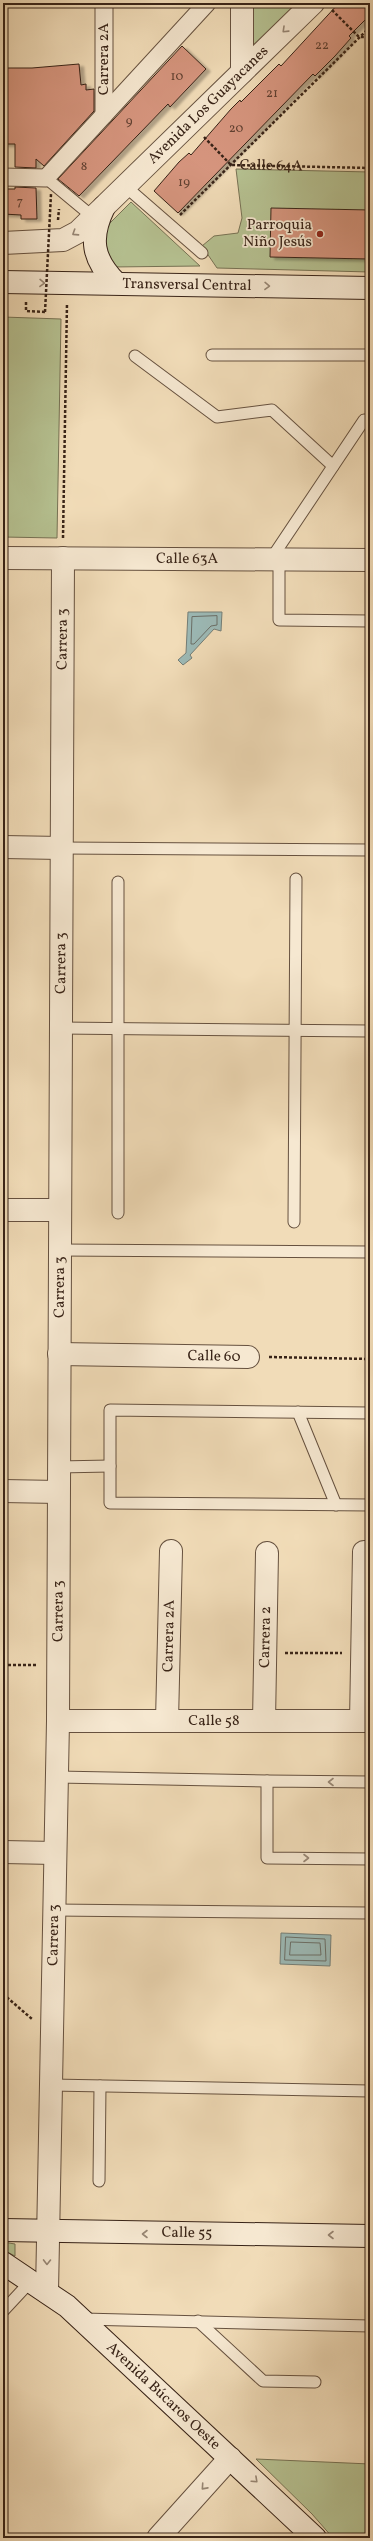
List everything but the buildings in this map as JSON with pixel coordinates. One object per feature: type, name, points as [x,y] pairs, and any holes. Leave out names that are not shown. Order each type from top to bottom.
[{"type":"street","name":"Carrera 2A","points":[[104,3],[104,115]]},
{"type":"street","points":[[3,177],[46,178],[208,3]]},
{"type":"street","points":[[242,3],[242,72]]},
{"type":"street","name":"Avenida Los Guayacanes","points":[[3,243],[63,240],[78,232],[242,72],[321,5]]},
{"type":"street","points":[[99,212],[94,240],[97,256],[104,272],[116,283]]},
{"type":"street","name":"Transversal Central","points":[[3,282],[370,288]]},
{"type":"street","name":"Calle 63A","points":[[3,558],[370,560]]},
{"type":"street","name":"Carrera 3","points":[[39,2287],[48,2232],[58,1721],[58,1354],[63,558]]},
{"type":"street","points":[[3,847],[61,848]]},
{"type":"street","points":[[3,1210],[59,1210]]},
{"type":"street","name":"Calle 60","points":[[58,1354],[248,1357]]},
{"type":"street","points":[[3,1491],[58,1492]]},
{"type":"street","name":"Carrera 2A","points":[[167,1721],[171,1551]]},
{"type":"street","points":[[364,1552],[362,1653],[365,1721]]},
{"type":"street","name":"Carrera 2","points":[[264,1721],[267,1553]]},
{"type":"street","name":"Calle 58","points":[[58,1721],[365,1721]]},
{"type":"street","points":[[3,1852],[55,1853]]},
{"type":"street","name":"Calle 55","points":[[3,2230],[48,2232],[370,2236]]},
{"type":"street","name":"Avenida Búcaros Oeste","points":[[3,2263],[39,2287],[80,2318],[315,2538]]},
{"type":"street","points":[[158,2538],[230,2458]]},
{"type":"lane","points":[[46,178],[99,212]]},
{"type":"lane","points":[[125,186],[202,253]]},
{"type":"lane","points":[[212,354],[370,355]]},
{"type":"lane","points":[[135,356],[217,416],[272,410],[333,466]]},
{"type":"lane","points":[[370,420],[364,420],[333,466],[275,559],[279,620],[370,621]]},
{"type":"lane","points":[[61,848],[370,850]]},
{"type":"lane","points":[[294,1222],[296,879]]},
{"type":"lane","points":[[118,882],[118,1213]]},
{"type":"lane","points":[[60,1028],[370,1031]]},
{"type":"lane","points":[[59,1250],[370,1252]]},
{"type":"lane","points":[[370,1412],[110,1410],[110,1503],[370,1505]]},
{"type":"lane","points":[[298,1412],[336,1505]]},
{"type":"lane","points":[[58,1467],[110,1466]]},
{"type":"lane","points":[[57,1777],[370,1782]]},
{"type":"lane","points":[[267,1781],[267,1858],[370,1859]]},
{"type":"lane","points":[[54,1910],[370,1913]]},
{"type":"lane","points":[[51,2085],[370,2091]]},
{"type":"lane","points":[[99,2181],[100,2086]]},
{"type":"lane","points":[[3,2311],[39,2287]]},
{"type":"lane","points":[[80,2318],[370,2326]]},
{"type":"lane","points":[[198,2321],[263,2381],[315,2382]]},
{"type":"path","points":[[321,5],[359,37],[370,37]]},
{"type":"path","points":[[170,226],[370,27]]},
{"type":"path","name":"Calle 64A","points":[[190,122],[231,165],[370,168]]},
{"type":"path","points":[[26,300],[26,311],[44,312],[51,194]]},
{"type":"path","points":[[63,558],[67,283]]},
{"type":"path","name":"Calle 60","points":[[248,1357],[370,1359]]},
{"type":"path","points":[[266,1654],[362,1653]]},
{"type":"path","points":[[3,1665],[58,1665]]},
{"type":"path","points":[[3,1994],[52,2036]]},
{"type":"green space","points":[[250,3],[299,3],[251,52]]},
{"type":"green space","points":[[236,169],[370,172],[370,272],[217,268],[202,246],[214,236],[238,233],[242,218]]},
{"type":"green space","points":[[131,202],[200,266],[111,267],[105,260],[106,227]]},
{"type":"green space","points":[[3,317],[61,319],[57,538],[3,537]]},
{"type":"green space","points":[[3,2242],[15,2244],[15,2256],[3,2250]]},
{"type":"green space","points":[[256,2459],[370,2464],[370,2538],[333,2538],[312,2514]]},
{"type":"water","points":[[188,612],[222,612],[221,631],[214,629],[190,655],[192,658],[183,665],[178,660],[186,653]]},
{"type":"water","points":[[281,1933],[331,1935],[330,1966],[280,1964]]},
{"type":"place","name":"Parroquia Niño Jesús","points":[[320,234]]}]
